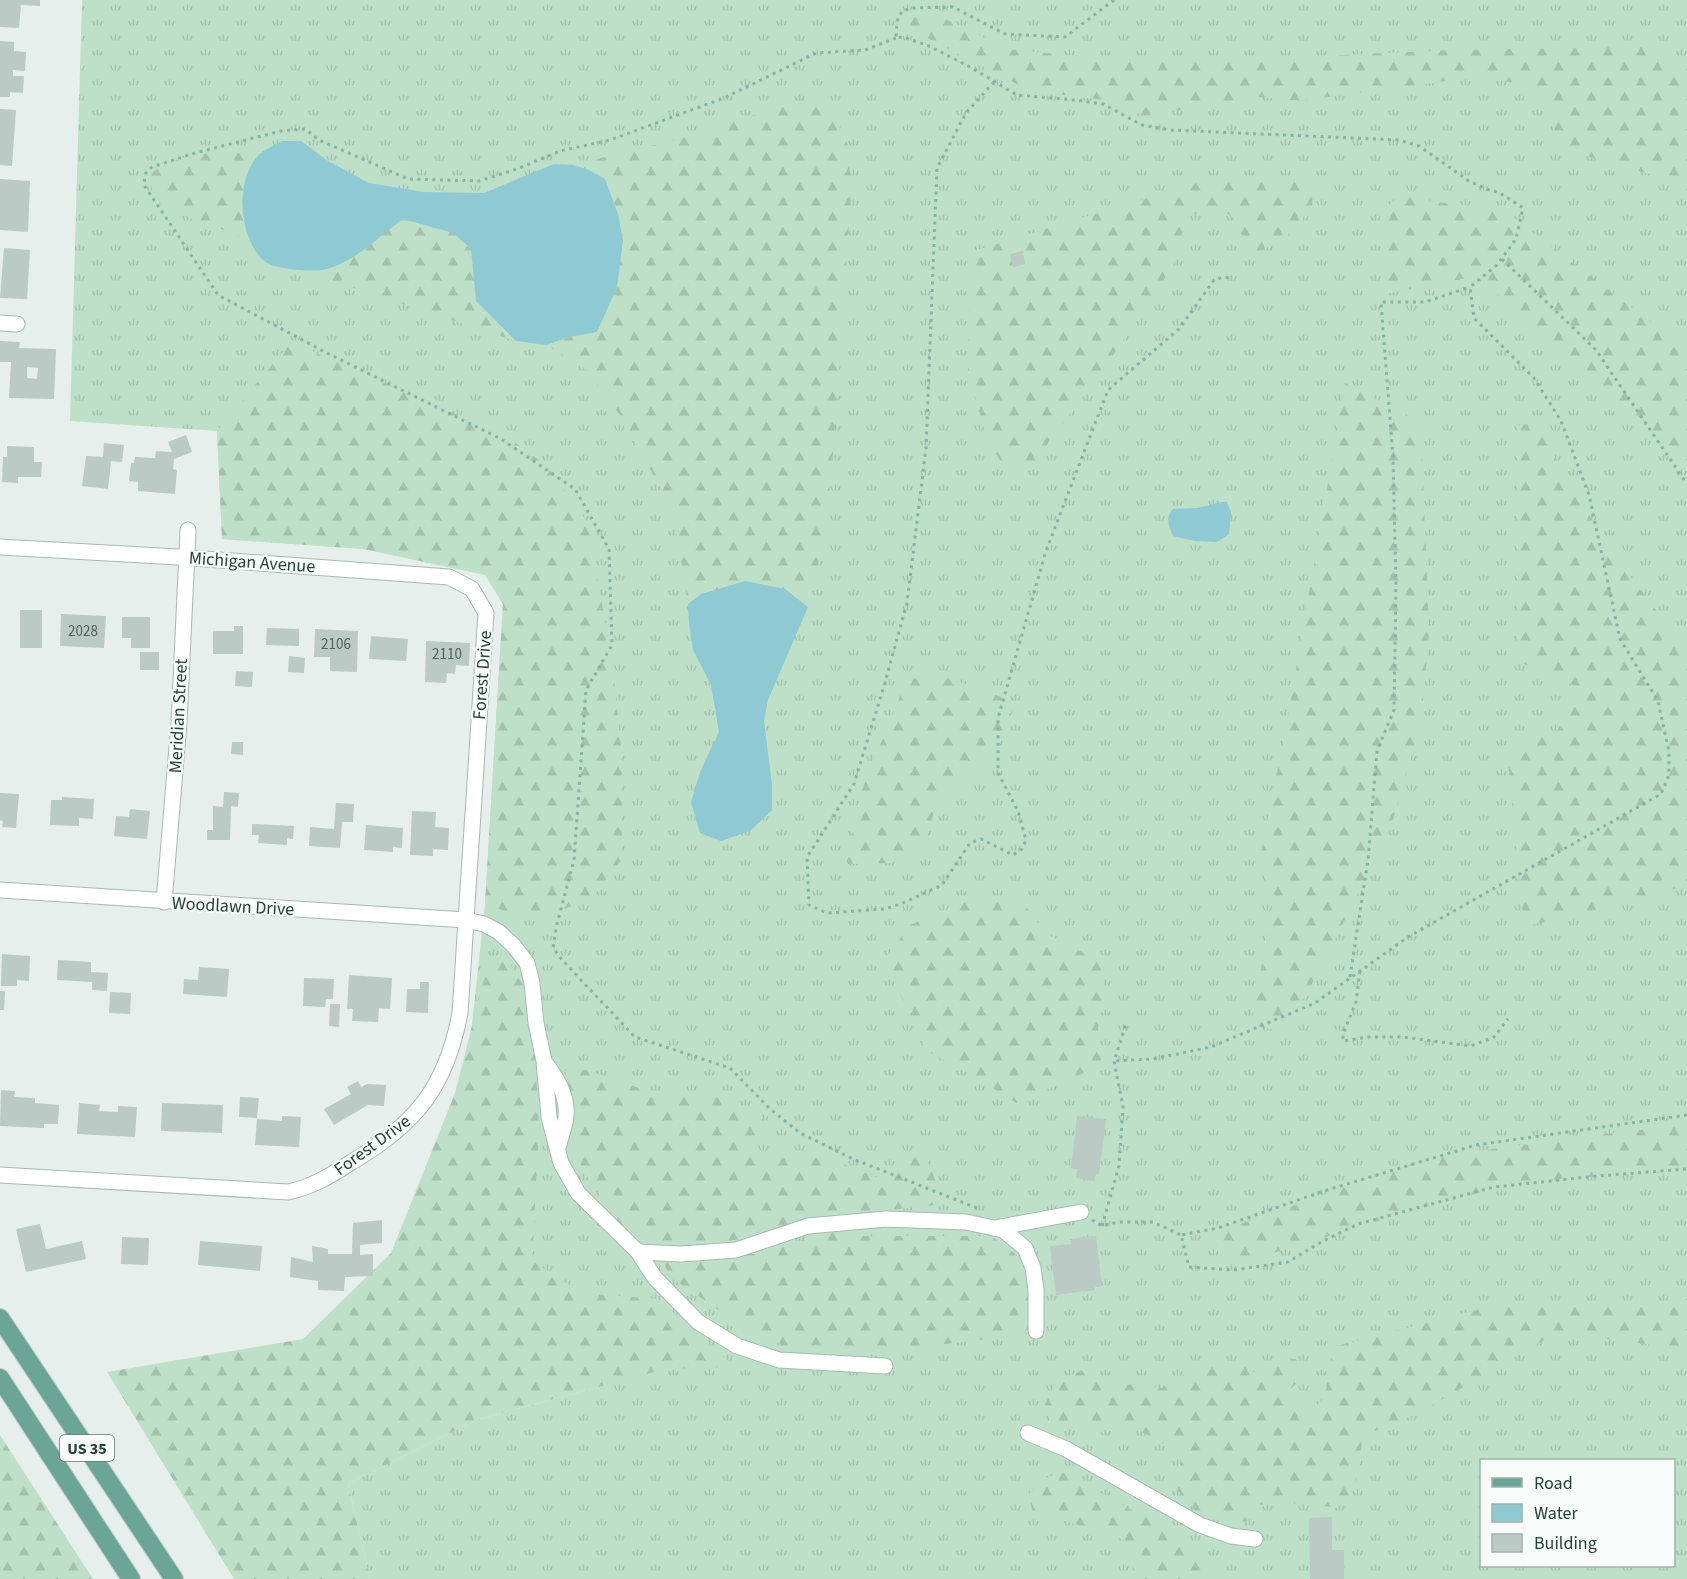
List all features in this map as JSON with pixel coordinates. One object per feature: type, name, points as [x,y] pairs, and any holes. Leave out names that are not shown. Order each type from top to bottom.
[{"type":"main road","name":"US 35","points":[[0,1318],[174,1579]]},
{"type":"main road","name":"US 35","points":[[0,1378],[131,1579]]},
{"type":"street","points":[[0,323],[17,324]]},
{"type":"street","name":"Meridian Street","points":[[164,902],[179,723],[188,531]]},
{"type":"street","name":"Michigan Avenue","points":[[0,547],[449,577],[472,589],[486,613]]},
{"type":"street","name":"Forest Drive","points":[[0,1175],[288,1192],[319,1183],[368,1153],[416,1114],[433,1090],[446,1064],[456,1034],[464,972],[486,613]]},
{"type":"street","name":"Woodlawn Drive","points":[[0,890],[466,920],[484,924],[499,932],[527,963],[544,1061],[566,1101],[566,1117],[558,1148],[561,1163],[578,1193],[638,1252]]},
{"type":"street","points":[[995,1228],[1081,1212]]},
{"type":"street","points":[[638,1252],[681,1254],[736,1250],[808,1226],[886,1219],[966,1222],[1004,1230],[1025,1248],[1033,1268],[1036,1290],[1036,1331]]},
{"type":"street","points":[[638,1252],[654,1278],[698,1322],[737,1347],[779,1360],[885,1366]]},
{"type":"street","points":[[1028,1433],[1066,1449],[1200,1525],[1231,1536],[1256,1539]]},
{"type":"path","points":[[896,38],[897,21],[902,11],[926,7],[952,7],[1005,34],[1065,37],[1114,0]]},
{"type":"path","points":[[982,1210],[853,1159],[800,1133],[771,1109],[730,1068],[635,1037],[553,948],[573,860],[586,690],[612,645],[609,549],[575,489],[501,439],[327,353],[218,295],[144,184],[145,174],[152,167],[195,153],[281,131],[305,129],[319,140],[408,179],[479,181],[516,169],[560,150],[610,140],[724,98],[816,53],[865,51],[903,37],[929,46],[1017,95],[1103,104],[1142,125],[1170,130],[1399,140],[1419,146],[1469,181],[1500,193],[1523,208],[1516,239],[1497,265],[1470,287],[1425,302],[1381,302],[1394,457],[1396,585],[1394,710],[1377,751],[1368,860],[1350,978]]},
{"type":"path","points":[[994,82],[966,113],[937,168],[926,448],[907,603],[854,784],[807,856],[809,906],[827,913],[885,909],[942,885],[970,843],[981,839],[1013,855],[1022,849],[1026,840],[1018,811],[998,773],[998,718],[1046,551],[1108,390],[1179,329],[1214,280],[1223,277],[1231,278]]},
{"type":"path","points":[[1502,259],[1596,350],[1687,484]]},
{"type":"path","points":[[1114,1060],[1153,1059],[1211,1047],[1315,1003],[1408,938],[1661,794],[1670,775],[1669,752],[1658,701],[1620,639],[1589,495],[1561,421],[1534,378],[1474,318],[1470,287]]},
{"type":"path","points":[[1360,971],[1356,1002],[1343,1034],[1343,1041],[1368,1037],[1402,1038],[1471,1046],[1494,1037],[1508,1019]]},
{"type":"path","points":[[1102,1226],[1119,1166],[1123,1107],[1114,1060],[1126,1024]]},
{"type":"path","points":[[1081,1212],[1102,1226],[1118,1222],[1153,1222],[1180,1235],[1218,1228],[1324,1191],[1476,1145],[1687,1115]]},
{"type":"path","points":[[1180,1235],[1189,1267],[1234,1270],[1288,1262],[1358,1224],[1494,1187],[1687,1169]]},
{"type":"green space","points":[[82,0],[1687,0],[1687,1579],[370,1579],[348,1484],[476,1420],[598,1387],[541,1344],[469,1052],[485,904],[503,604],[485,575],[364,549],[222,539],[217,431],[70,421]]},
{"type":"green space","points":[[929,11],[1008,49],[1063,55],[1146,59],[1277,58],[1451,50],[1584,48],[1641,44],[1670,58],[1687,59],[1687,202],[1660,177],[1566,150],[1531,85],[1476,77],[1300,101],[1259,97],[1145,116],[1104,100],[1031,91],[927,38],[906,34],[899,20],[909,12]]},
{"type":"green space","points":[[806,98],[836,119],[848,145],[851,196],[832,469],[824,535],[808,607],[785,589],[702,594],[688,604],[673,512],[625,422],[586,369],[546,345],[569,337],[597,332],[623,240],[618,214],[605,179],[589,170],[573,165],[686,137]]},
{"type":"green space","points":[[225,152],[258,155],[244,185],[242,207],[249,239],[162,208],[147,178],[162,166],[183,158]]},
{"type":"green space","points":[[1314,177],[1312,206],[1291,233],[1254,255],[1229,214],[1190,214],[1179,239],[1174,264],[1100,375],[1049,441],[1035,469],[1004,466],[988,442],[968,372],[970,252],[1210,179]]},
{"type":"green space","points":[[1399,196],[1509,214],[1687,350],[1687,466],[1477,276],[1385,294],[1381,213]]},
{"type":"green space","points":[[403,219],[453,233],[471,249],[476,301],[516,341],[301,271],[322,270],[343,263]]},
{"type":"green space","points":[[291,342],[506,436],[547,466],[587,522],[612,659],[622,755],[622,859],[591,899],[532,921],[485,904],[503,604],[486,575],[364,549],[222,539],[217,431]]},
{"type":"green space","points":[[1345,383],[1421,422],[1429,632],[1421,723],[1390,830],[1319,971],[1285,1032],[1251,1025],[1274,896],[1259,863],[1288,716]]},
{"type":"green space","points":[[1538,422],[1556,459],[1612,553],[1687,650],[1687,886],[1524,927],[1507,753],[1560,729],[1576,686],[1517,661],[1519,574],[1517,426]]},
{"type":"green space","points":[[920,675],[942,676],[1007,699],[1012,713],[994,754],[968,775],[934,810],[929,832],[915,850],[892,863],[848,864],[846,858],[863,787],[905,684]]},
{"type":"green space","points":[[1018,896],[1046,934],[1102,962],[1105,996],[1098,1028],[1102,1065],[1016,1103],[977,1078],[927,1051],[884,960],[910,925],[973,899]]},
{"type":"green space","points":[[504,954],[532,1000],[539,1128],[532,1261],[581,1293],[658,1299],[735,1367],[665,1369],[476,1420],[348,1484],[370,1579],[234,1579],[107,1372],[303,1339],[391,1253],[455,1093],[489,959]]},
{"type":"green space","points":[[565,1070],[586,1070],[660,1095],[714,1096],[757,1111],[765,1122],[754,1145],[763,1160],[803,1156],[833,1160],[892,1183],[907,1159],[924,1153],[945,1204],[870,1212],[826,1212],[751,1239],[656,1244],[622,1226],[581,1168]]},
{"type":"green space","points":[[1687,1125],[1687,1171],[1525,1181],[1420,1208],[1248,1261],[1218,1257],[1218,1232],[1426,1159],[1576,1137]]},
{"type":"green space","points":[[838,1230],[861,1236],[991,1236],[1027,1263],[1034,1311],[1028,1335],[889,1350],[837,1345],[784,1346],[744,1327],[670,1277],[663,1261],[754,1254]]},
{"type":"green space","points":[[1687,1298],[1687,1350],[1558,1332],[1419,1413],[1363,1436],[1355,1489],[1337,1508],[1306,1503],[1249,1505],[1247,1521],[1237,1522],[1195,1510],[1170,1482],[1181,1469],[1180,1453],[1126,1421],[1101,1432],[1050,1420],[1045,1404],[1057,1382],[1086,1368],[1114,1383],[1163,1388],[1190,1371],[1218,1361],[1241,1364],[1265,1379],[1282,1357],[1295,1359],[1303,1364],[1306,1375],[1287,1392],[1299,1410],[1311,1413],[1325,1396],[1333,1347],[1503,1303],[1645,1304]]},
{"type":"green space","points":[[0,1435],[93,1579],[0,1579]]},
{"type":"green space","points":[[1062,1472],[1162,1526],[1199,1550],[1211,1572],[1200,1579],[1134,1579],[1130,1542],[1032,1510],[1029,1494],[1046,1478]]},
{"type":"water","points":[[282,141],[301,141],[328,161],[369,183],[424,192],[484,193],[554,164],[573,165],[589,170],[605,179],[618,214],[623,240],[617,287],[597,332],[569,337],[546,345],[516,341],[476,301],[471,249],[453,233],[403,219],[355,256],[333,267],[316,271],[301,270],[283,268],[264,261],[249,239],[243,209],[243,193],[251,166],[259,155]]},
{"type":"water","points":[[1227,502],[1231,512],[1229,534],[1217,542],[1195,541],[1173,536],[1168,518],[1173,509],[1197,508]]},
{"type":"water","points":[[745,581],[785,589],[808,607],[768,700],[764,721],[772,785],[772,810],[750,831],[721,841],[700,833],[691,802],[700,772],[719,732],[711,685],[693,650],[688,604],[701,594]]},
{"type":"building","points":[[0,0],[40,0],[40,6],[21,5],[19,28],[0,27]]},
{"type":"building","points":[[0,41],[14,42],[14,51],[26,52],[25,71],[13,70],[13,76],[24,76],[23,93],[10,92],[10,97],[0,97]]},
{"type":"building","points":[[0,109],[16,110],[12,166],[0,165]]},
{"type":"building","points":[[0,179],[30,181],[28,232],[0,230]]},
{"type":"building","points":[[4,248],[30,250],[27,299],[0,298]]},
{"type":"building","points":[[1023,251],[1025,264],[1013,267],[1010,254]]},
{"type":"building","points":[[0,341],[20,342],[19,348],[56,349],[54,399],[9,398],[11,362],[0,362]],"holes":[[[27,367],[38,368],[37,379],[27,378]]]},
{"type":"building","points":[[186,435],[192,452],[174,459],[173,469],[177,470],[175,494],[138,491],[138,482],[129,481],[131,463],[134,463],[135,457],[155,458],[156,451],[172,452],[168,442]]},
{"type":"building","points":[[104,443],[124,445],[122,462],[111,461],[108,489],[82,486],[86,456],[103,457]]},
{"type":"building","points":[[7,446],[34,447],[34,462],[42,462],[41,477],[18,477],[18,483],[2,482],[3,457],[7,457]]},
{"type":"building","points":[[20,610],[42,610],[42,648],[20,648]]},
{"type":"building","points":[[61,614],[106,616],[104,648],[60,646]]},
{"type":"building","points":[[122,617],[150,617],[150,648],[131,648],[131,638],[122,638]]},
{"type":"building","points":[[234,626],[243,626],[243,654],[213,654],[213,631],[234,631]]},
{"type":"building","points":[[267,628],[299,629],[299,646],[266,645]]},
{"type":"building","points":[[315,629],[358,631],[357,672],[330,671],[330,657],[314,657]]},
{"type":"building","points":[[371,636],[408,639],[406,661],[369,659]]},
{"type":"building","points":[[426,641],[470,643],[469,666],[456,665],[455,674],[447,673],[446,683],[425,682]]},
{"type":"building","points":[[140,652],[159,652],[159,670],[140,670]]},
{"type":"building","points":[[289,656],[305,658],[304,673],[288,672]]},
{"type":"building","points":[[236,671],[253,672],[252,687],[235,686]]},
{"type":"building","points":[[232,742],[243,742],[243,755],[231,754]]},
{"type":"building","points":[[224,792],[239,793],[238,807],[231,806],[230,840],[207,840],[207,830],[213,830],[213,806],[223,807]]},
{"type":"building","points":[[0,793],[19,794],[16,828],[2,827]]},
{"type":"building","points":[[62,797],[94,799],[93,819],[79,818],[79,826],[50,825],[51,800],[62,800]]},
{"type":"building","points":[[336,803],[354,804],[353,822],[342,822],[340,848],[309,846],[310,827],[334,829]]},
{"type":"building","points":[[130,809],[150,811],[147,839],[114,836],[116,816],[129,817]]},
{"type":"building","points":[[412,811],[436,812],[435,827],[449,828],[448,850],[433,849],[433,856],[410,855]]},
{"type":"building","points":[[252,824],[294,826],[293,839],[287,838],[287,845],[258,843],[259,835],[252,835]]},
{"type":"building","points":[[366,825],[403,828],[402,848],[393,847],[393,852],[364,850]]},
{"type":"building","points":[[2,954],[30,956],[29,981],[17,980],[17,986],[1,986]]},
{"type":"building","points":[[58,960],[91,962],[91,972],[108,973],[107,991],[92,990],[92,982],[57,980]]},
{"type":"building","points":[[199,967],[229,969],[227,997],[183,994],[184,979],[198,980]]},
{"type":"building","points":[[349,975],[392,978],[390,1009],[379,1008],[378,1022],[352,1021],[353,1009],[347,1009]]},
{"type":"building","points":[[304,978],[334,979],[333,999],[326,999],[325,1007],[303,1006]]},
{"type":"building","points":[[420,982],[429,982],[428,1013],[406,1012],[407,989],[420,989]]},
{"type":"building","points":[[0,991],[5,991],[4,1010],[0,1010]]},
{"type":"building","points":[[110,992],[131,993],[130,1014],[109,1013]]},
{"type":"building","points":[[330,1004],[340,1004],[339,1027],[329,1026]]},
{"type":"building","points":[[358,1081],[361,1087],[367,1084],[386,1085],[384,1106],[368,1105],[334,1125],[324,1109],[351,1094],[347,1087]]},
{"type":"building","points":[[1,1090],[15,1091],[14,1097],[35,1098],[35,1103],[59,1105],[58,1124],[44,1124],[44,1128],[0,1126]]},
{"type":"building","points":[[240,1097],[259,1098],[257,1118],[239,1117]]},
{"type":"building","points":[[79,1103],[100,1105],[99,1111],[118,1112],[118,1106],[137,1107],[135,1137],[77,1134]]},
{"type":"building","points":[[162,1103],[223,1105],[222,1133],[161,1131]]},
{"type":"building","points":[[282,1116],[301,1117],[299,1147],[255,1145],[257,1119],[282,1121]]},
{"type":"building","points":[[1077,1116],[1106,1119],[1099,1174],[1096,1174],[1095,1181],[1076,1178],[1077,1169],[1071,1168]]},
{"type":"building","points":[[382,1220],[382,1243],[360,1245],[360,1255],[373,1254],[373,1276],[345,1277],[344,1291],[318,1290],[318,1281],[290,1277],[291,1257],[313,1262],[312,1246],[328,1249],[328,1254],[352,1254],[353,1223]]},
{"type":"building","points":[[40,1224],[46,1249],[82,1241],[86,1259],[26,1272],[16,1229]]},
{"type":"building","points":[[1096,1236],[1102,1286],[1095,1287],[1095,1290],[1056,1295],[1050,1246],[1071,1244],[1070,1239]]},
{"type":"building","points":[[122,1237],[149,1238],[148,1265],[121,1264]]},
{"type":"building","points":[[200,1241],[262,1246],[260,1271],[198,1265]]},
{"type":"building","points":[[1332,1517],[1332,1550],[1344,1550],[1344,1579],[1310,1579],[1309,1518]]}]
